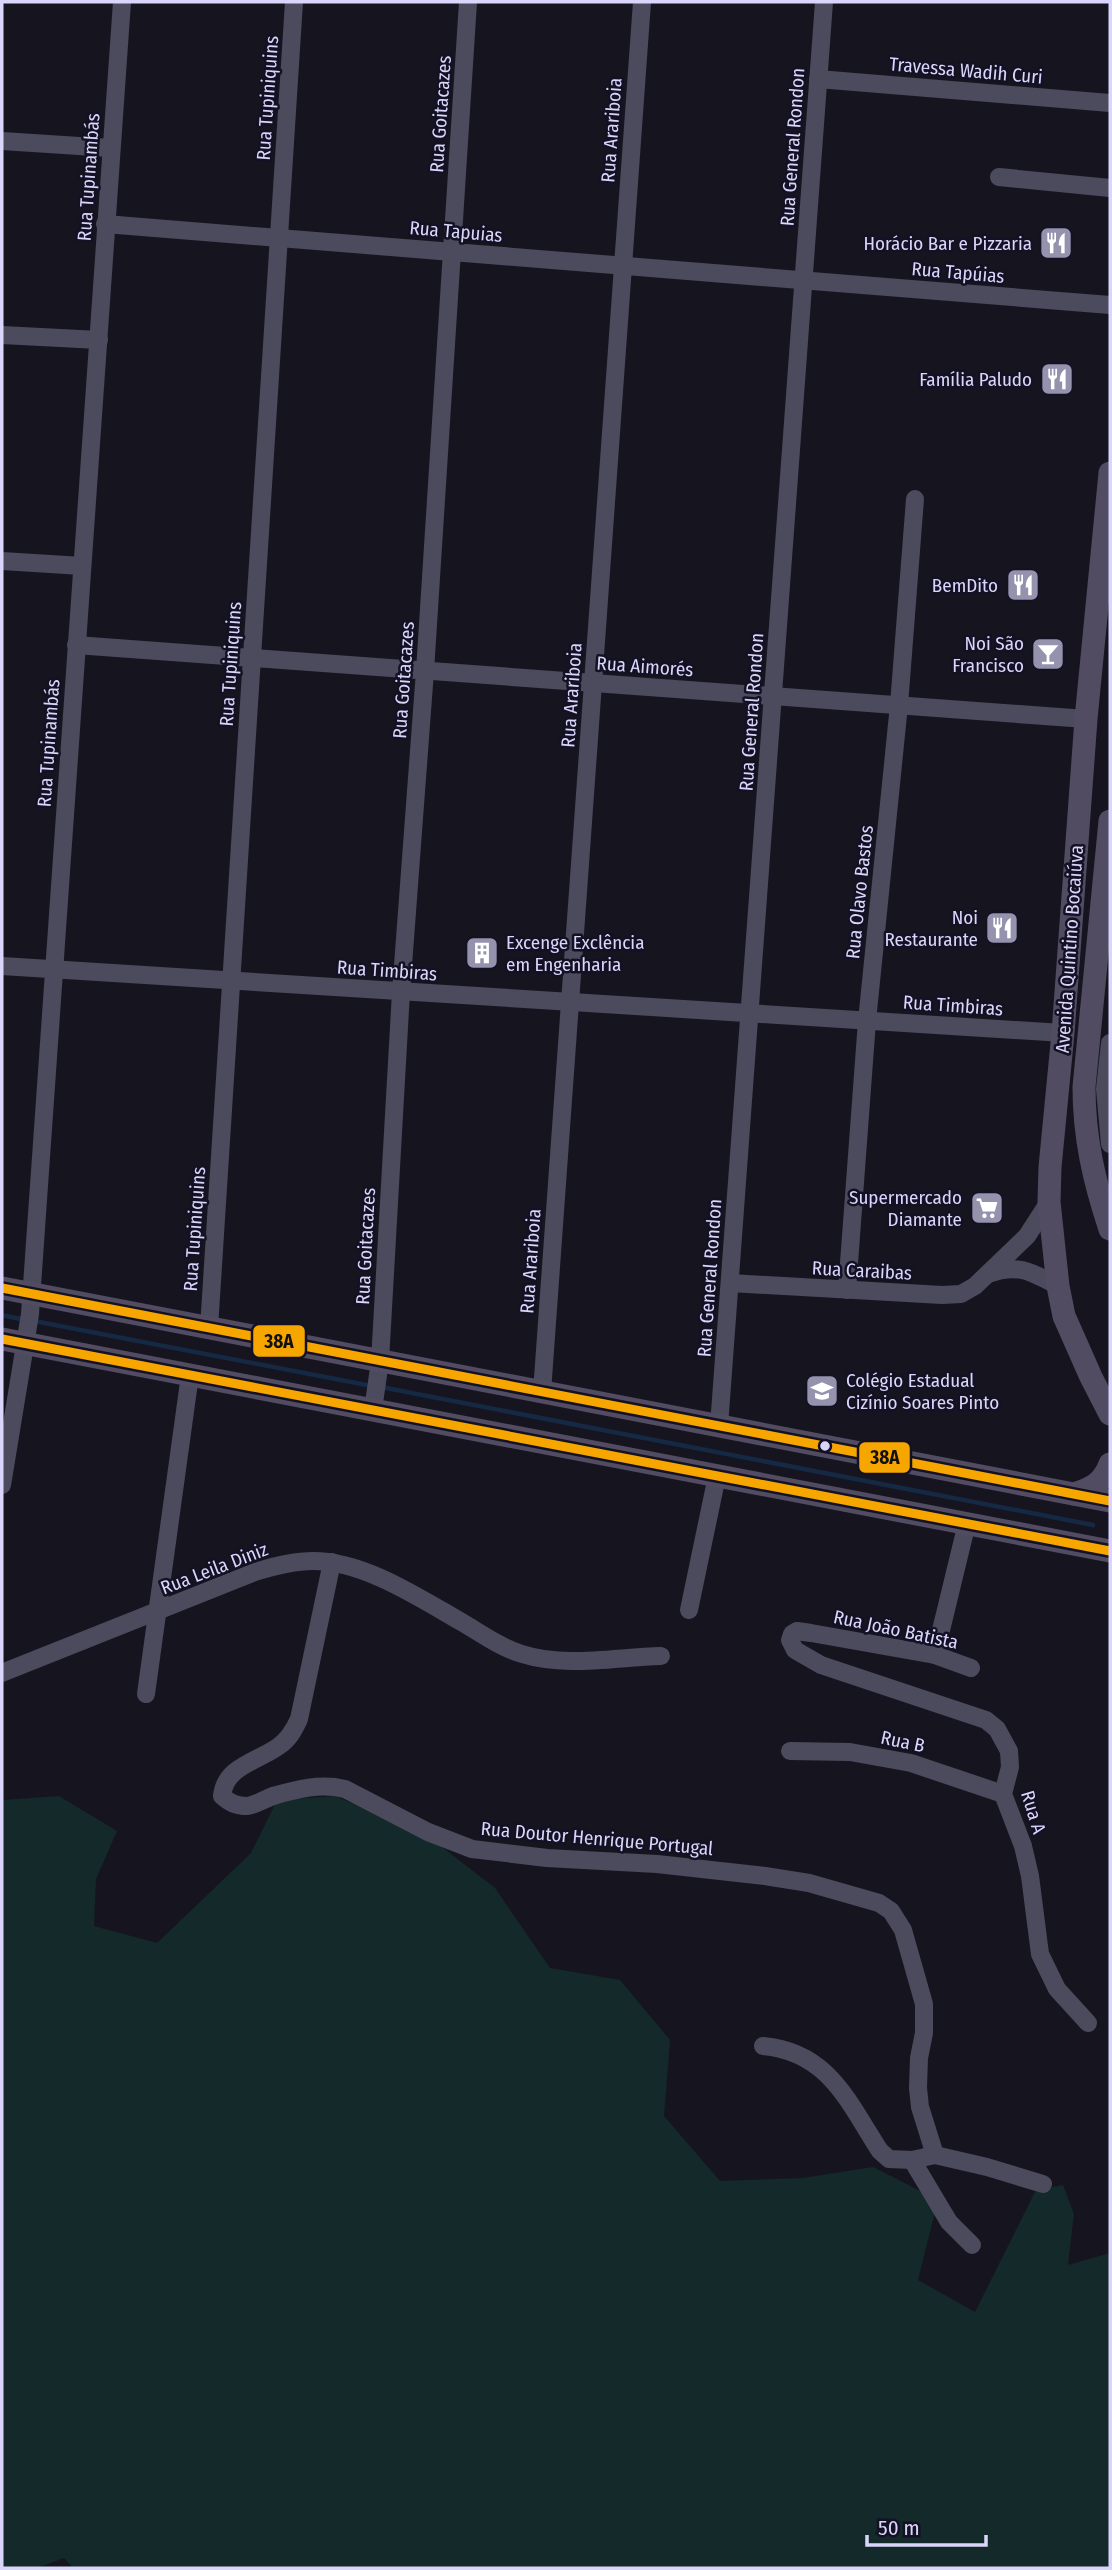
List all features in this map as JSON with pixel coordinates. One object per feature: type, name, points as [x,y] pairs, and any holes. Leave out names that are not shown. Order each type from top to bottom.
[{"type":"main road","name":"Avenida Quintino Bocaiúva","points":[[1110,473],[1086,719],[1049,1202],[1058,1286],[1065,1315],[1073,1338],[1110,1414]]},
{"type":"main road","name":"Avenida Quintino Bocaiúva","points":[[1110,821],[1086,1063],[1084,1121],[1089,1158],[1110,1229]]},
{"type":"main road","points":[[2,1288],[31,1304],[209,1328],[376,1386],[717,1476],[1110,1551]]},
{"type":"main road","points":[[2,1339],[27,1339],[190,1375],[542,1392],[1107,1501]]},
{"type":"main road","points":[[1074,1494],[1094,1487],[1106,1475],[1110,1464]]},
{"type":"street","name":"Rua Tupinambás","points":[[2,1485],[31,1304],[122,2]]},
{"type":"street","name":"Rua Tupiniquins","points":[[209,1328],[294,2]]},
{"type":"street","name":"Rua Goitacazes","points":[[376,1386],[468,2]]},
{"type":"street","name":"Rua Arariboia","points":[[542,1392],[642,2]]},
{"type":"street","name":"Rua General Rondon","points":[[719,1426],[824,2]]},
{"type":"street","name":"Travessa Wadih Curi","points":[[818,79],[1110,103]]},
{"type":"street","points":[[2,141],[110,148]]},
{"type":"street","points":[[999,177],[1110,188]]},
{"type":"street","name":"Rua Tapuias","points":[[105,223],[803,281]]},
{"type":"street","name":"Rua Tapúias","points":[[803,281],[1110,305]]},
{"type":"street","points":[[2,335],[99,340]]},
{"type":"street","name":"Rua Olavo Bastos","points":[[847,1290],[867,1021],[899,705],[915,499]]},
{"type":"street","points":[[2,561],[82,566]]},
{"type":"street","name":"Rua Aimorés","points":[[76,645],[1086,719]]},
{"type":"street","name":"Rua Timbiras","points":[[2,966],[1063,1033]]},
{"type":"street","points":[[1110,1043],[1105,1089],[1110,1144]]},
{"type":"street","name":"Rua Caraibas","points":[[730,1283],[961,1294],[975,1286],[1027,1236],[1049,1202]]},
{"type":"street","name":"Rua Caraibas","points":[[985,1275],[1004,1268],[1020,1269],[1058,1286]]},
{"type":"street","points":[[146,1694],[190,1375]]},
{"type":"street","points":[[689,1610],[717,1476]]},
{"type":"street","points":[[935,1655],[967,1524]]},
{"type":"street","name":"Rua Leila Diniz","points":[[2,1673],[273,1567],[311,1561],[332,1562],[357,1569],[413,1594],[520,1654],[544,1660],[661,1656]]},
{"type":"street","name":"Rua Doutor Henrique Portugal","points":[[332,1562],[299,1719],[293,1733],[281,1745],[231,1774],[223,1782],[222,1796],[230,1804],[249,1806],[274,1796],[317,1786],[332,1786],[345,1789],[428,1832],[472,1849],[765,1876],[809,1884],[879,1903],[891,1911],[903,1930],[924,2004],[918,2088],[920,2107],[934,2155]]},
{"type":"street","name":"Rua A","points":[[811,1633],[797,1631],[792,1634],[790,1640],[795,1650],[812,1660],[849,1675],[986,1720],[997,1729],[1009,1751],[1010,1767],[1003,1794],[1023,1846],[1030,1876],[1040,1954],[1057,1989],[1088,2023]]},
{"type":"street","name":"Rua João Batista","points":[[811,1633],[935,1655],[971,1668]]},
{"type":"street","name":"Rua B","points":[[790,1751],[850,1752],[911,1763],[1003,1794]]},
{"type":"street","points":[[763,2046],[779,2047],[800,2054],[822,2068],[842,2092],[884,2155],[897,2161],[934,2155],[988,2167],[1043,2184]]},
{"type":"street","points":[[912,2160],[949,2222],[972,2245]]},
{"type":"green space","points":[[59,1796],[117,1831],[96,1879],[94,1926],[157,1943],[251,1853],[277,1800],[335,1796],[429,1837],[495,1888],[550,1968],[620,1980],[670,2040],[664,2116],[720,2181],[803,2178],[873,2167],[938,2200],[918,2280],[975,2312],[1036,2190],[1063,2185],[1074,2214],[1068,2265],[1110,2253],[1110,2568],[73,2568],[64,2558],[37,2568],[2,2568],[2,1800]]},
{"type":"waterway","points":[[2,1315],[25,1320]]},
{"type":"waterway","points":[[34,1321],[372,1386]]},
{"type":"waterway","points":[[381,1387],[1093,1525]]},
{"type":"transit line","name":"38A","points":[[2,1288],[1110,1501]]},
{"type":"transit line","name":"38A","points":[[2,1339],[1110,1551]]},
{"type":"place","name":"Horácio Bar e Pizzaria","points":[[1056,243]]},
{"type":"place","name":"Família Paludo","points":[[1057,379]]},
{"type":"place","name":"BemDito","points":[[1023,585]]},
{"type":"place","name":"Noi São Francisco","points":[[1048,654]]},
{"type":"place","name":"Noi Restaurante","points":[[1002,928]]},
{"type":"place","name":"Excenge Exclência em Engenharia","points":[[482,953]]},
{"type":"place","name":"Supermercado Diamante","points":[[987,1208]]},
{"type":"place","name":"Colégio Estadual Cizínio Soares Pinto","points":[[822,1391]]}]
